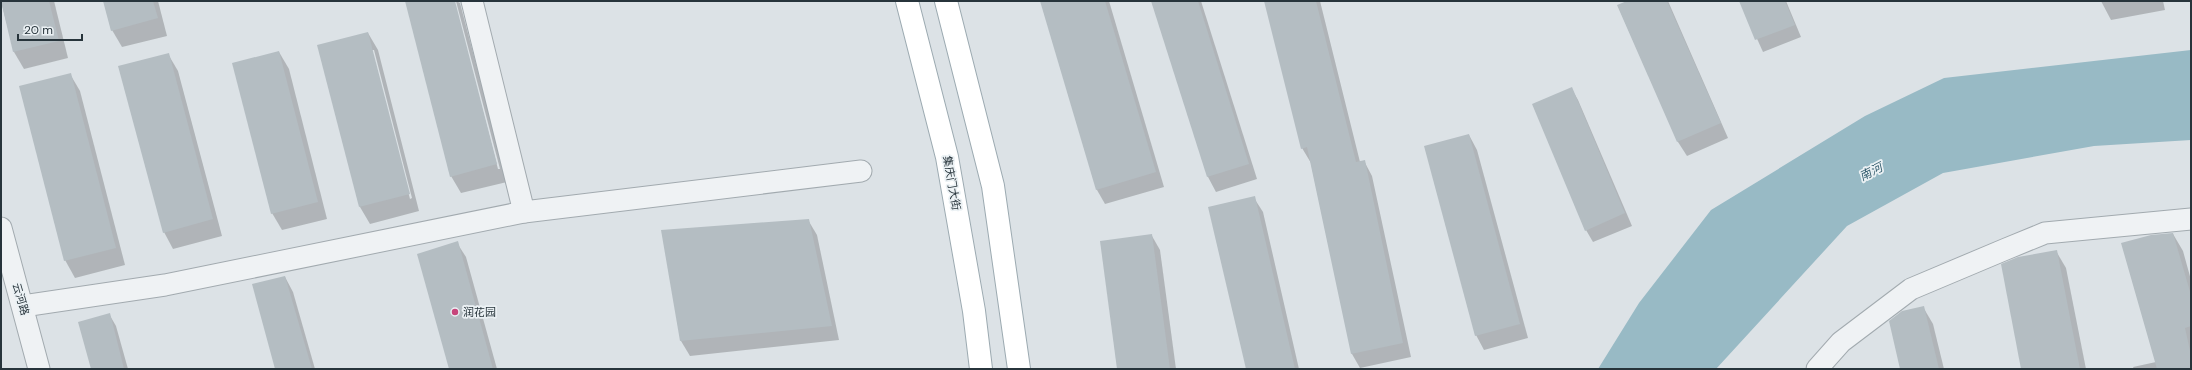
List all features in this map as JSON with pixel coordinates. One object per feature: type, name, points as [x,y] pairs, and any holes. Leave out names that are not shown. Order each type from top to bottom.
[{"type":"main road","name":"集庆门大街","points":[[907,1],[947,157],[974,311],[980,369]]},
{"type":"main road","points":[[946,1],[993,186],[1019,369]]},
{"type":"street","points":[[472,1],[524,212]]},
{"type":"street","points":[[23,306],[165,285],[524,212],[861,171]]},
{"type":"street","points":[[1817,369],[1841,342],[1911,289],[2045,233],[2191,219]]},
{"type":"street","name":"云河路","points":[[1,228],[40,369]]},
{"type":"water","name":"南河","points":[[2191,50],[2191,140],[2094,146],[1943,173],[1847,226],[1716,369],[1598,369],[1639,303],[1711,210],[1865,116],[1944,78]]},
{"type":"building","points":[[1,1],[49,1],[59,41],[13,52]]},
{"type":"building","points":[[103,1],[153,1],[158,18],[111,31]]},
{"type":"building","points":[[405,1],[455,1],[497,164],[450,177]]},
{"type":"building","points":[[1040,1],[1105,1],[1156,172],[1096,190]]},
{"type":"building","points":[[1151,1],[1198,1],[1249,164],[1207,177]]},
{"type":"building","points":[[1264,1],[1316,1],[1356,162],[1365,160],[1403,343],[1351,354],[1307,147],[1301,149]]},
{"type":"building","points":[[1627,1],[1667,1],[1721,123],[1677,142],[1617,5]]},
{"type":"building","points":[[1739,1],[1785,1],[1795,25],[1755,40]]},
{"type":"building","points":[[368,32],[410,194],[359,207],[317,45]]},
{"type":"building","points":[[279,51],[318,202],[271,214],[232,63]]},
{"type":"building","points":[[169,53],[213,219],[163,233],[118,66]]},
{"type":"building","points":[[71,73],[116,248],[64,261],[19,86]]},
{"type":"building","points":[[1572,87],[1625,213],[1585,231],[1532,104]]},
{"type":"building","points":[[1469,134],[1520,324],[1475,336],[1424,146]]},
{"type":"building","points":[[1255,196],[1295,369],[1246,369],[1208,207]]},
{"type":"building","points":[[809,219],[832,326],[680,341],[661,230]]},
{"type":"building","points":[[2173,233],[2191,295],[2191,326],[2185,328],[2191,355],[2191,369],[2157,369],[2121,243],[2151,235]]},
{"type":"building","points":[[1152,234],[1170,369],[1117,369],[1100,241]]},
{"type":"building","name":"润花园","points":[[458,241],[493,369],[449,369],[417,254]]},
{"type":"building","points":[[2057,250],[2080,369],[2021,369],[2001,264],[2018,257]]},
{"type":"building","points":[[285,276],[312,369],[275,369],[252,284]]},
{"type":"building","points":[[1924,306],[1939,369],[1900,369],[1889,321],[1902,311]]},
{"type":"building","points":[[110,313],[124,369],[91,369],[78,322]]},
{"type":"place","name":"润花园","points":[[455,312]]}]
